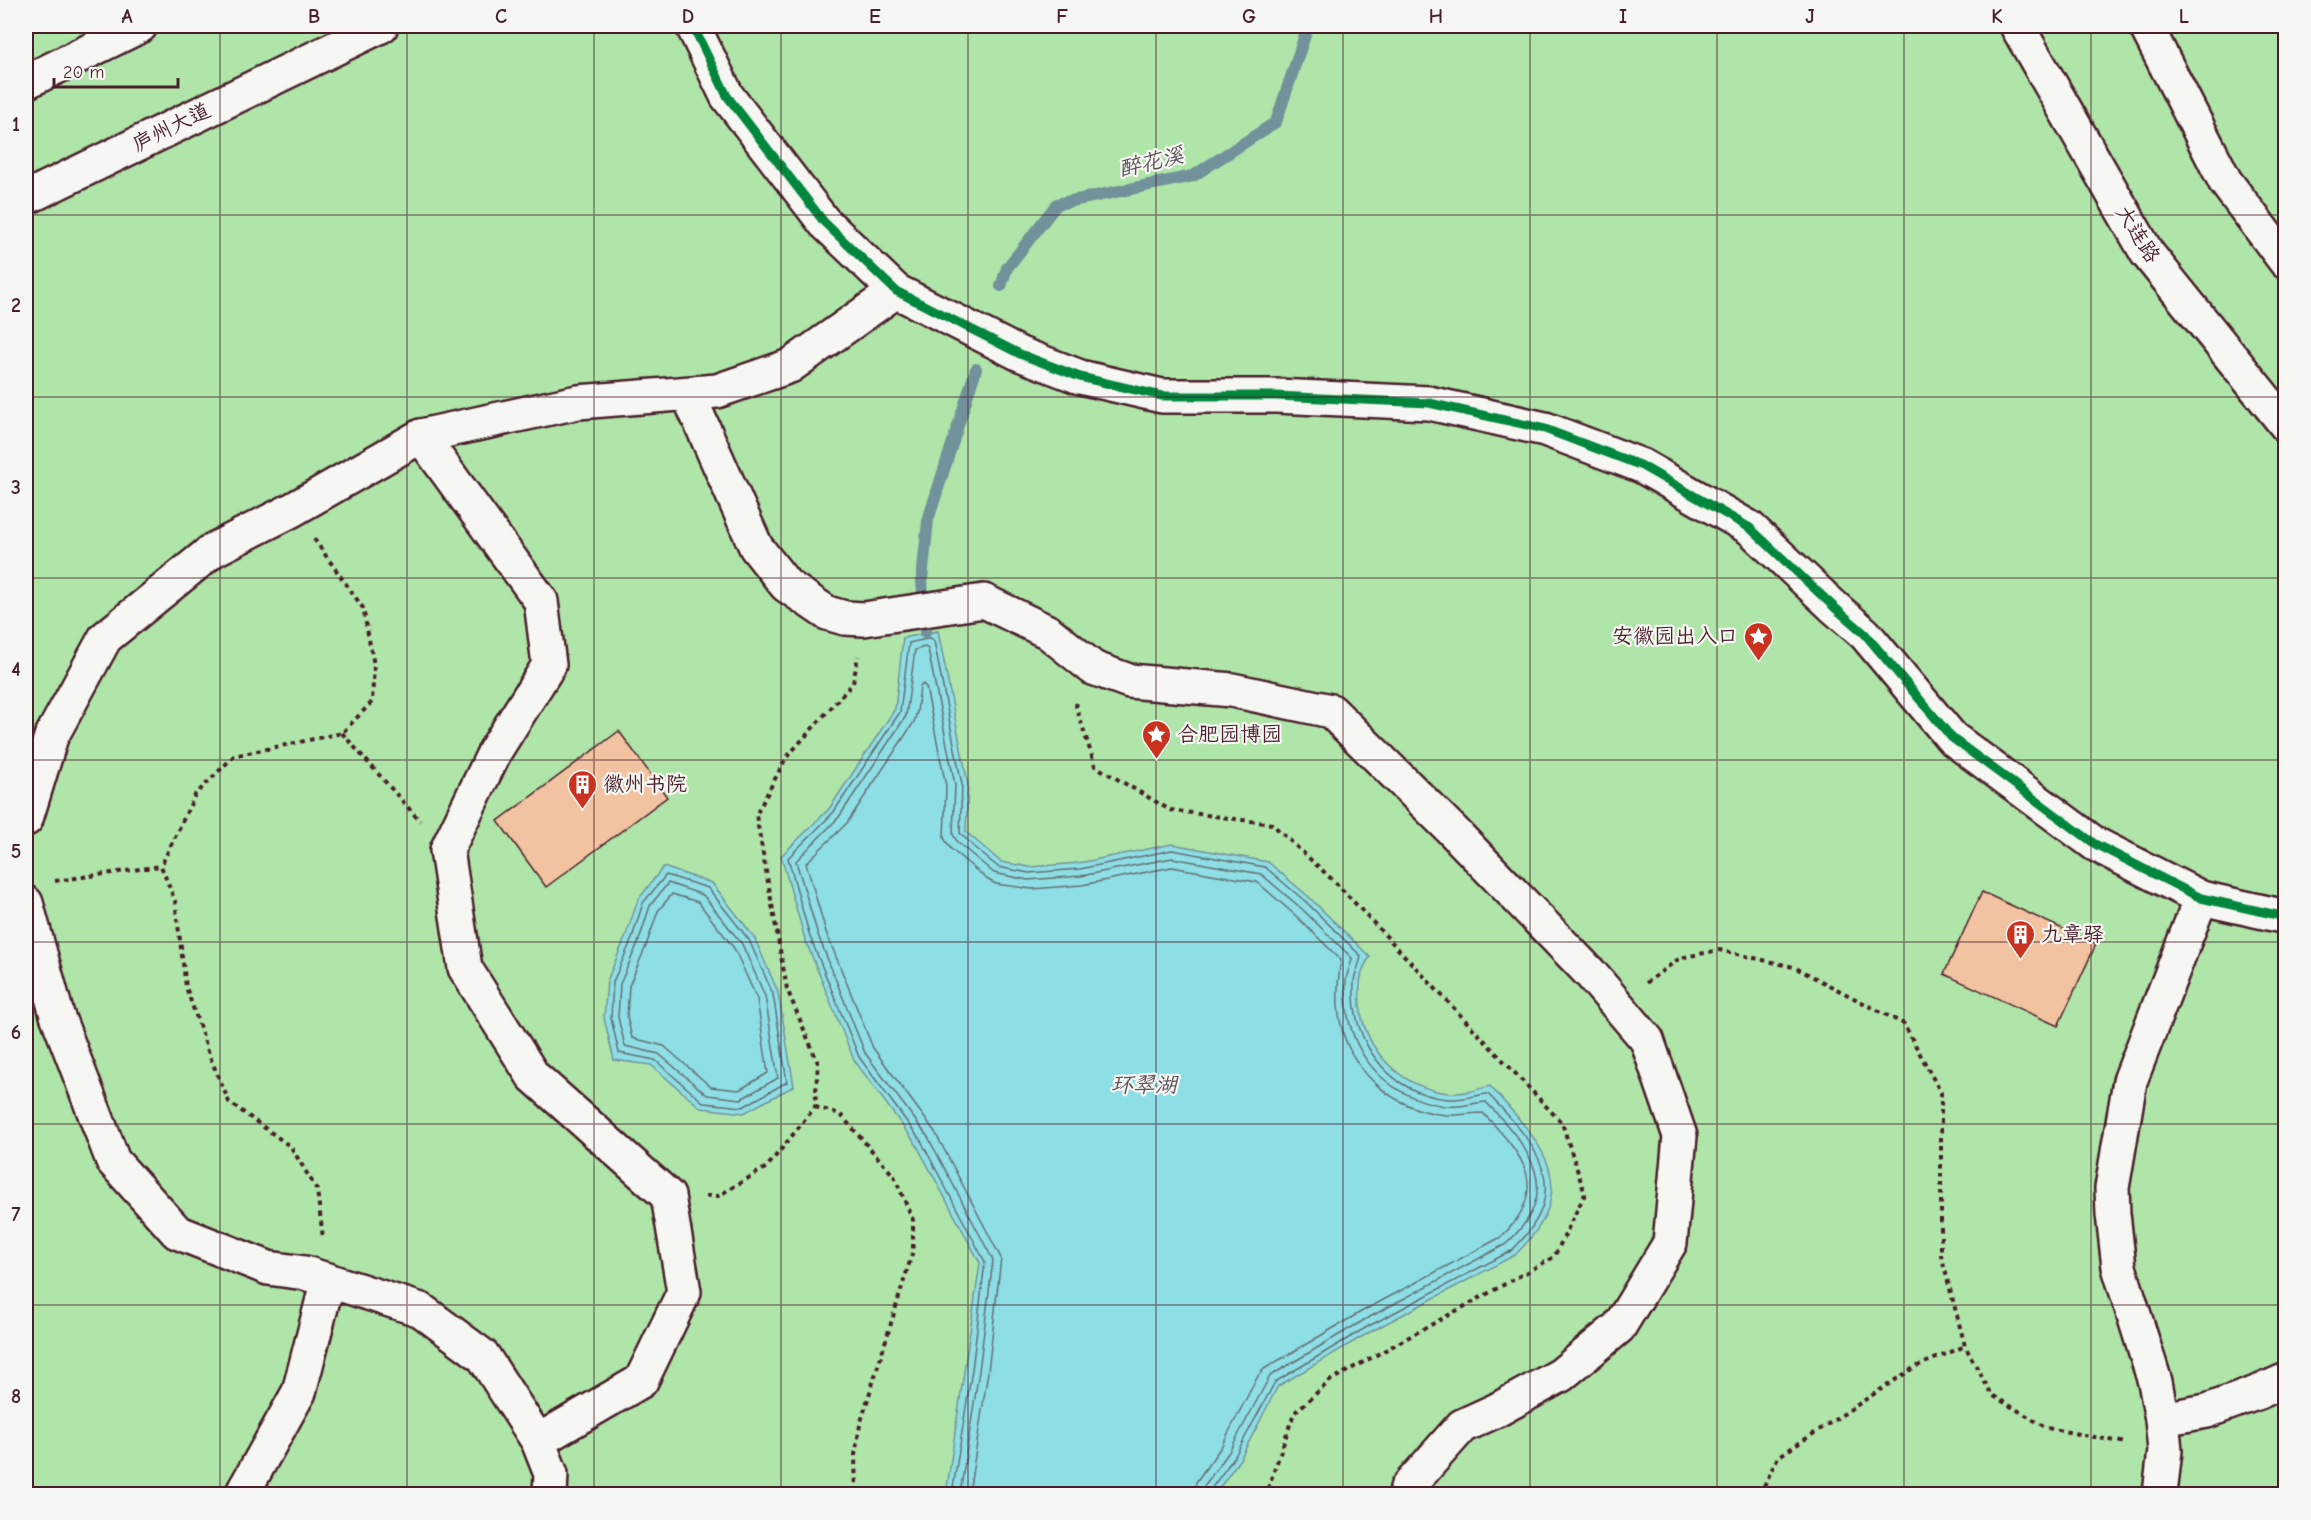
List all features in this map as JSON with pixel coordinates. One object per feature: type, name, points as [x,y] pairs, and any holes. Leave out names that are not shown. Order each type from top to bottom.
[{"type":"street","points":[[26,82],[140,26]]},
{"type":"street","name":"庐州大道","points":[[26,198],[381,26]]},
{"type":"street","points":[[693,26],[727,96],[824,222],[896,291],[1020,354],[1080,377],[1162,396],[1276,396],[1429,403],[1545,429],[1642,466],[1750,528],[1865,634],[1952,738],[2095,844],[2201,898],[2286,917]]},
{"type":"street","name":"大连路","points":[[2017,26],[2147,253],[2286,425]]},
{"type":"street","points":[[2146,26],[2225,181],[2286,262]]},
{"type":"street","points":[[26,819],[51,737],[105,638],[213,550],[292,510],[421,436],[578,402],[717,391],[790,366],[896,291]]},
{"type":"street","points":[[688,394],[756,547],[786,585],[827,614],[854,619],[984,602],[1048,632],[1093,668],[1129,681],[1232,690],[1331,711],[1453,831],[1590,973],[1647,1040],[1680,1136],[1670,1243],[1619,1326],[1561,1375],[1497,1410],[1462,1425],[1407,1488],[1406,1494]]},
{"type":"street","points":[[421,436],[541,601],[549,665],[495,751],[447,850],[465,968],[533,1076],[668,1196],[684,1292],[641,1381],[538,1441]]},
{"type":"street","points":[[37,892],[57,1015],[113,1161],[177,1232],[268,1268],[305,1273],[421,1310],[483,1356],[538,1441],[551,1474],[550,1494]]},
{"type":"street","points":[[2160,1494],[2163,1435],[2155,1382],[2119,1267],[2112,1188],[2130,1081],[2201,898]]},
{"type":"street","points":[[242,1494],[299,1392],[328,1280]]},
{"type":"street","points":[[2163,1435],[2207,1411],[2286,1380]]},
{"type":"path","points":[[292,510],[363,608],[374,665],[372,702],[342,733],[234,756],[195,795],[161,866],[175,901],[186,987],[210,1057],[229,1102],[291,1147],[317,1190],[328,1280]]},
{"type":"path","points":[[668,1196],[718,1196],[767,1167],[815,1107],[818,1063],[787,989],[756,815],[786,758],[853,683],[854,619]]},
{"type":"path","points":[[1093,668],[1076,706],[1095,766],[1170,810],[1272,824],[1336,882],[1562,1123],[1585,1194],[1554,1257],[1331,1380],[1294,1413],[1266,1494]]},
{"type":"path","points":[[342,733],[447,850]]},
{"type":"path","points":[[37,892],[161,866]]},
{"type":"path","points":[[1617,1005],[1680,958],[1719,950],[1794,967],[1904,1024],[1941,1093],[1941,1255],[1965,1346],[1992,1395],[2047,1428],[2163,1435]]},
{"type":"path","points":[[815,1107],[840,1114],[894,1176],[913,1220],[913,1251],[860,1425],[855,1455],[856,1494]]},
{"type":"path","points":[[1760,1494],[1778,1458],[1915,1366],[1965,1346]]},
{"type":"green space","name":"合肥园博园","points":[[26,26],[2285,26],[2285,1494],[26,1494]]},
{"type":"water","name":"环翠湖","points":[[938,631],[968,784],[966,832],[1001,862],[1030,867],[1079,863],[1172,844],[1268,862],[1310,898],[1370,957],[1362,974],[1360,1005],[1369,1038],[1389,1065],[1416,1084],[1432,1090],[1459,1093],[1490,1086],[1540,1147],[1549,1167],[1552,1187],[1548,1208],[1536,1231],[1515,1255],[1370,1332],[1278,1386],[1240,1459],[1215,1494],[946,1494],[980,1263],[916,1144],[854,1060],[805,939],[781,856],[829,809],[895,709],[903,638]]},
{"type":"water","points":[[663,867],[712,883],[754,937],[778,992],[794,1086],[744,1113],[701,1108],[651,1065],[614,1060],[604,1018],[607,981],[638,900]]},
{"type":"building","name":"徽州书院","points":[[619,731],[667,797],[546,887],[498,821]]},
{"type":"building","name":"九章驿","points":[[1982,892],[2096,944],[2058,1026],[1944,974]]},
{"type":"waterway","name":"醉花溪","points":[[1001,286],[1007,268],[1057,204],[1193,176],[1276,122],[1308,26]]},
{"type":"waterway","points":[[925,633],[922,580],[928,520],[976,369]]},
{"type":"cycle path","points":[[693,26],[727,96],[824,222],[896,291],[1020,354],[1080,377],[1162,396],[1276,396],[1429,403],[1545,429],[1642,466],[1750,528],[1865,634],[1952,738],[2095,844],[2201,898],[2286,917]]},
{"type":"place","name":"安徽园出入口","points":[[1759,662]]},
{"type":"place","name":"合肥园博园","points":[[1156,760]]},
{"type":"place","name":"徽州书院","points":[[582,810]]},
{"type":"place","name":"九章驿","points":[[2020,960]]}]
